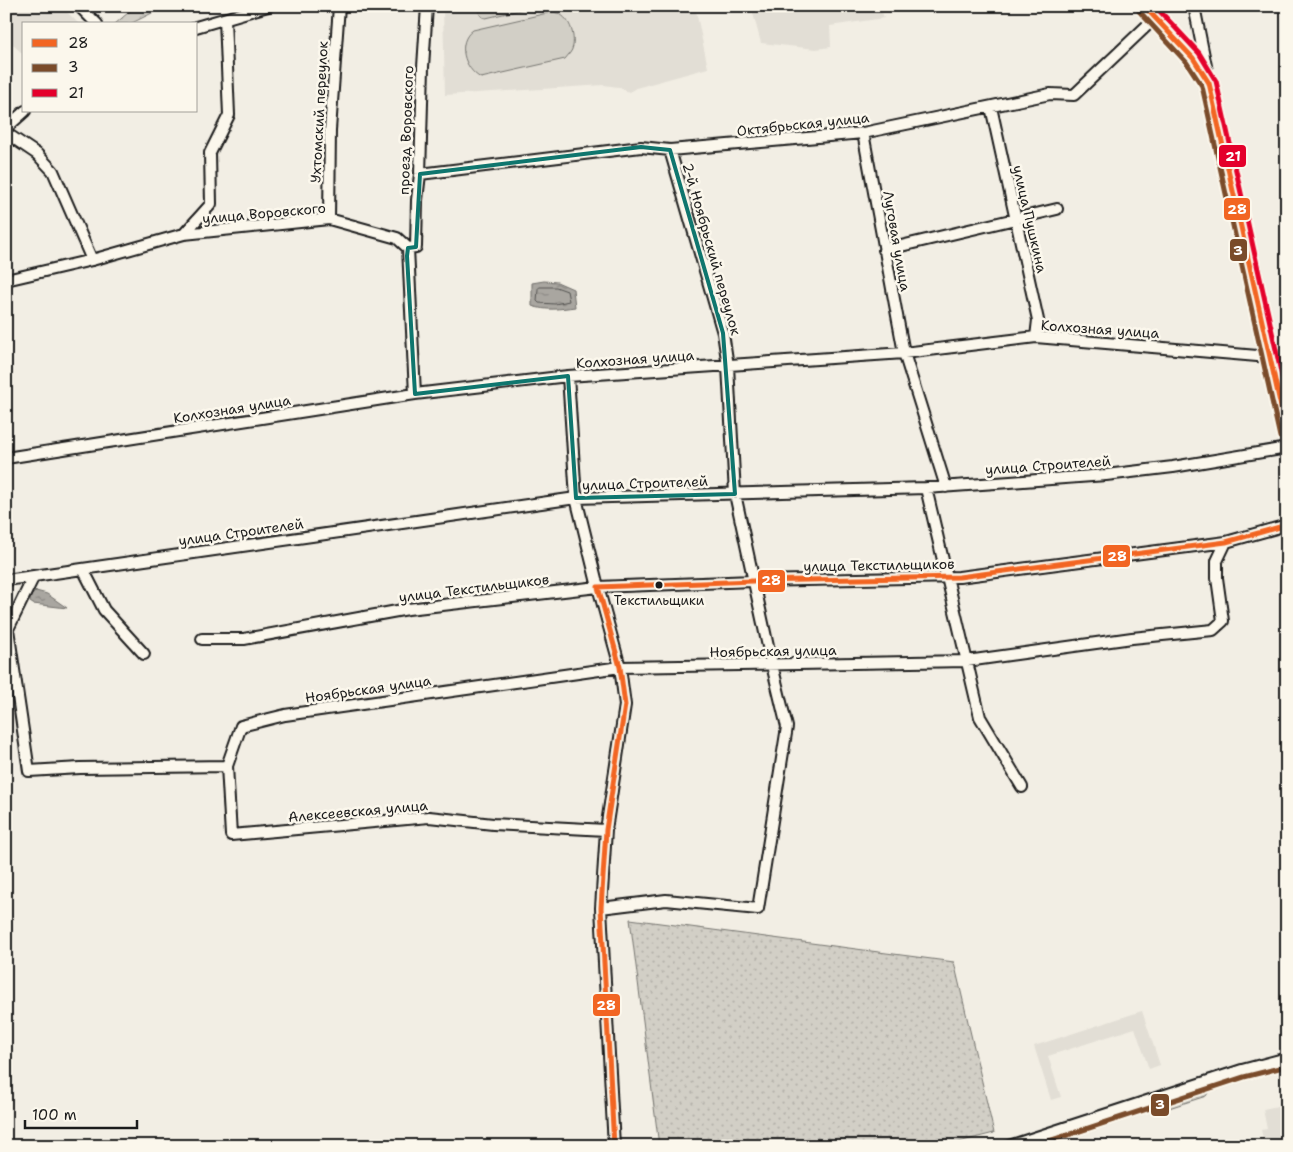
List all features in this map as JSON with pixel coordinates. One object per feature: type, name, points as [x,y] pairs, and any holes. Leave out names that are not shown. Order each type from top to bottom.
[{"type":"main road","points":[[1144,6],[1193,58],[1210,83],[1268,356],[1281,383],[1287,435]]},
{"type":"street","points":[[79,6],[95,22]]},
{"type":"street","points":[[198,26],[268,6]]},
{"type":"street","name":"Ухтомский переулок","points":[[328,219],[330,130],[339,6]]},
{"type":"street","name":"проезд Воровского","points":[[408,248],[416,246],[427,6]]},
{"type":"street","points":[[1194,6],[1210,83]]},
{"type":"street","name":"Октябрьская улица","points":[[420,174],[641,147],[670,150],[863,133],[1050,94],[1074,95],[1155,18]]},
{"type":"street","points":[[184,234],[211,204],[210,154],[229,115],[225,19]]},
{"type":"street","name":"улица Пушкина","points":[[990,107],[1038,320],[1036,337]]},
{"type":"street","points":[[6,128],[24,112]]},
{"type":"street","points":[[6,133],[37,154],[53,171],[92,260]]},
{"type":"street","name":"Луговая улица","points":[[863,133],[904,353],[946,487]]},
{"type":"street","name":"2-й Ноябрьский переулок","points":[[601,908],[666,900],[758,909],[787,727],[735,494],[728,366],[723,333],[670,150]]},
{"type":"street","points":[[884,250],[1056,209]]},
{"type":"street","name":"улица Воровского","points":[[6,280],[92,260],[184,234],[328,219],[397,238],[408,248]]},
{"type":"street","points":[[408,248],[415,394]]},
{"type":"street","name":"Колхозная улица","points":[[6,458],[415,394],[568,376],[904,353],[1036,337],[1268,356]]},
{"type":"street","points":[[568,376],[576,498],[620,667],[625,705],[606,830],[601,908],[614,1146]]},
{"type":"street","name":"улица Строителей","points":[[6,580],[576,498],[926,488],[1106,476],[1173,468],[1287,448]]},
{"type":"street","points":[[926,488],[980,717],[1022,788]]},
{"type":"street","name":"улица Текстильщиков","points":[[202,639],[244,639],[408,609],[598,587],[753,581],[947,577],[1226,542],[1287,525]]},
{"type":"street","name":"Ноябрьская улица","points":[[228,766],[241,726],[285,715],[620,667],[967,661],[1132,638],[1213,630],[1223,621],[1217,578],[1218,560],[1226,542]]},
{"type":"street","points":[[83,569],[104,610],[144,654]]},
{"type":"street","points":[[34,576],[8,628],[28,771],[80,768],[228,766]]},
{"type":"street","name":"Алексеевская улица","points":[[228,766],[232,835],[429,817],[493,824],[606,830]]},
{"type":"street","points":[[1009,1146],[1242,1070],[1287,1058]]},
{"type":"highlighted area","points":[[641,147],[670,150],[723,333],[735,494],[576,498],[568,376],[415,394],[407,256],[408,248],[416,247],[420,174]]},
{"type":"shaded area","points":[[6,6],[61,6],[77,22],[22,22],[22,53],[6,38]]},
{"type":"shaded area","points":[[443,6],[695,6],[708,68],[636,88],[629,92],[618,87],[604,85],[445,95]]},
{"type":"shaded area","points":[[751,6],[880,6],[884,18],[830,26],[831,47],[816,49],[761,43]]},
{"type":"shaded area","points":[[1142,1011],[1160,1065],[1149,1069],[1135,1028],[1048,1056],[1061,1097],[1051,1100],[1034,1046]]},
{"type":"shaded area","points":[[1283,1102],[1287,1102],[1287,1146],[1265,1146],[1261,1130],[1267,1129],[1263,1109],[1283,1105]]},
{"type":"green space","points":[[136,6],[155,6],[154,12],[134,22],[117,22]]},
{"type":"green space","points":[[478,6],[537,6],[486,18],[479,13]]},
{"type":"green space","points":[[552,12],[558,13],[566,20],[573,35],[571,52],[565,59],[481,78],[470,68],[464,55],[464,48],[468,35],[473,30]]},
{"type":"green space","points":[[630,919],[954,962],[994,1133],[943,1146],[659,1146]]},
{"type":"green space","points":[[1211,1089],[1206,1096],[1166,1109],[1158,1106]]},
{"type":"water","points":[[544,281],[557,282],[573,289],[575,307],[548,309],[532,306],[532,283]]},
{"type":"water","points":[[36,591],[47,594],[67,608],[33,604],[30,602],[31,596]]},
{"type":"transit line","name":"28","points":[[1144,6],[1193,58],[1209,83],[1287,434]]},
{"type":"transit line","name":"21","points":[[1155,6],[1199,53],[1216,81],[1287,399]]},
{"type":"transit line","name":"3","points":[[1139,11],[1187,63],[1202,86],[1280,437]]},
{"type":"transit line","name":"28","points":[[598,587],[753,581],[959,577],[1226,542],[1287,525]]},
{"type":"transit line","name":"28","points":[[598,587],[620,667],[625,705],[606,830],[601,908],[614,1146]]},
{"type":"transit line","name":"3","points":[[1034,1146],[1244,1077],[1287,1066]]},
{"type":"place","name":"Текстильщики","points":[[659,585]]}]
